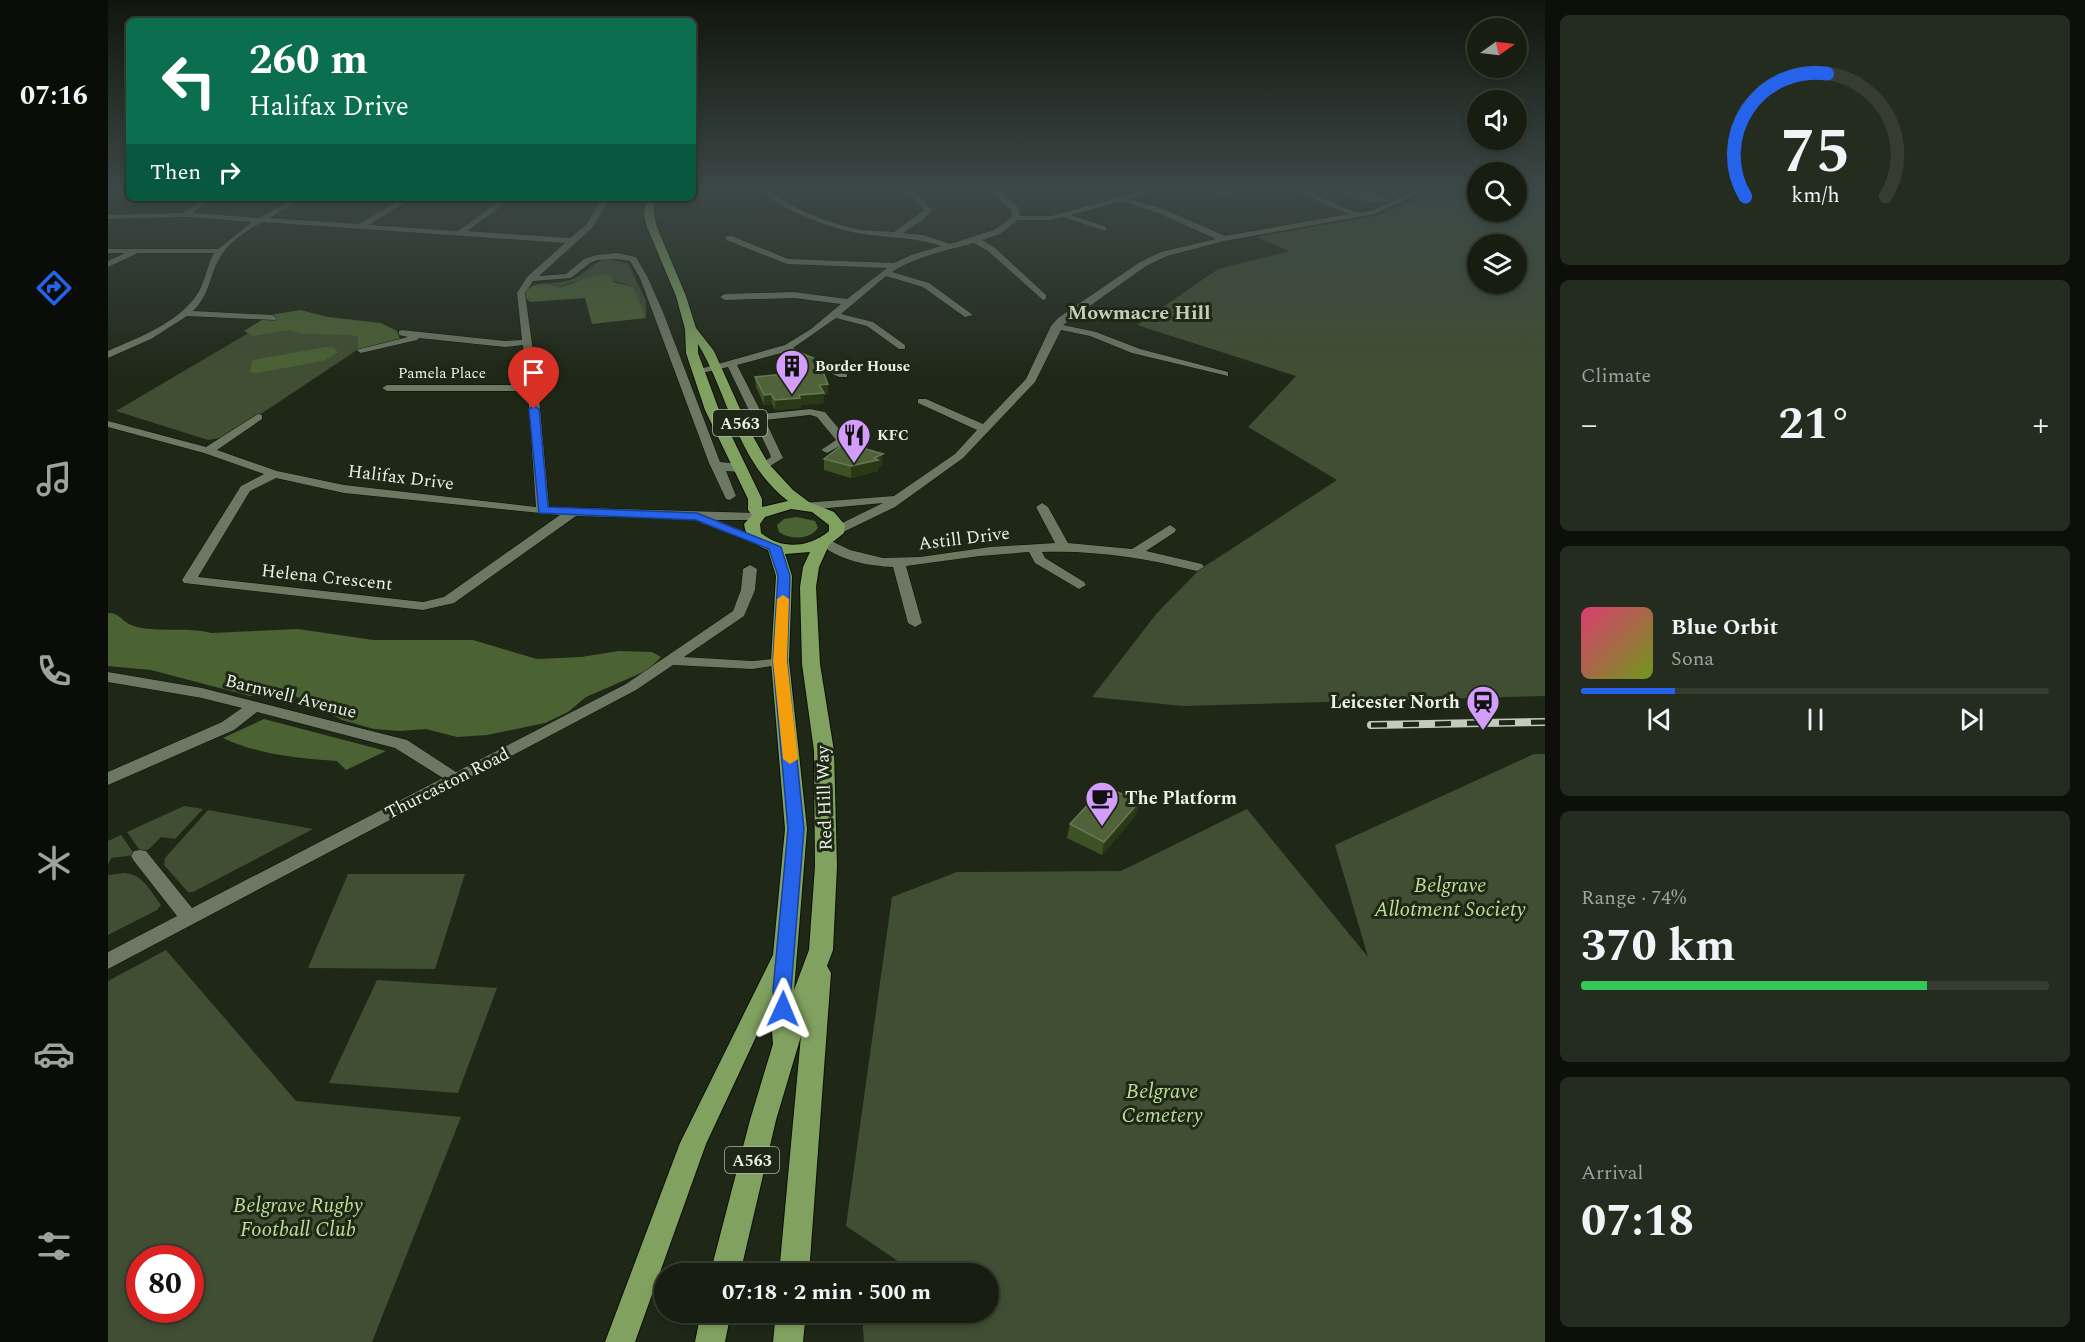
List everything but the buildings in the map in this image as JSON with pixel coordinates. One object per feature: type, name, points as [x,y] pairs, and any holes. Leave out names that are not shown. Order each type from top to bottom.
[{"type":"highway","name":"A563","points":[[662,252],[681,296],[691,329],[692,353],[712,410],[755,499],[755,510],[759,516]]},
{"type":"highway","name":"A563","points":[[691,329],[709,352],[762,467],[771,480],[787,495],[805,506]]},
{"type":"highway","points":[[805,506],[828,513],[834,519],[830,538],[799,549],[775,547],[757,539],[752,529],[759,516],[779,507],[805,506]]},
{"type":"highway","name":"Red Hill Way","points":[[728,1263],[760,1131],[784,1049],[821,950],[826,866],[824,752],[811,664],[808,587],[811,567],[830,538]]},
{"type":"highway","name":"Red Hill Way","points":[[775,547],[784,576],[780,661],[796,829],[782,990],[784,1049]]},
{"type":"highway","points":[[620,1342],[693,1143],[787,948]]},
{"type":"highway","points":[[795,1263],[821,950]]},
{"type":"highway","points":[[710,1342],[714,1323]]},
{"type":"highway","points":[[788,1342],[790,1323]]},
{"type":"street","points":[[108,264],[122,260],[135,252]]},
{"type":"street","points":[[108,355],[151,334],[184,313],[203,291],[219,252]]},
{"type":"street","points":[[543,511],[533,388],[521,294],[530,279],[562,252]]},
{"type":"street","points":[[764,252],[788,261],[875,263],[894,266]]},
{"type":"street","points":[[698,371],[784,348],[798,341],[894,266],[927,252]]},
{"type":"street","points":[[994,252],[1043,297]]},
{"type":"street","points":[[830,538],[891,504],[959,456],[1032,380],[1041,365],[1056,326],[1061,320],[1143,264],[1173,252]]},
{"type":"street","points":[[530,279],[568,276],[587,261],[596,258],[617,256],[637,263],[730,496]]},
{"type":"street","points":[[885,273],[917,281],[968,312]]},
{"type":"street","points":[[725,297],[794,295],[848,302]]},
{"type":"street","points":[[184,313],[272,318]]},
{"type":"street","points":[[834,315],[870,324],[902,347]]},
{"type":"street","points":[[1056,326],[1093,334],[1136,351],[1224,375]]},
{"type":"street","points":[[402,333],[505,344],[527,342]]},
{"type":"street","points":[[361,350],[422,336]]},
{"type":"street","points":[[784,348],[843,375]]},
{"type":"street","points":[[731,363],[777,459],[762,467]]},
{"type":"street","name":"Pamela Place","points":[[387,388],[533,388]]},
{"type":"street","points":[[922,401],[986,430]]},
{"type":"street","points":[[758,418],[810,412],[821,414],[843,441],[827,450]]},
{"type":"street","points":[[208,451],[258,417]]},
{"type":"street","name":"Halifax Drive","points":[[108,424],[208,451],[274,474],[344,489],[543,511],[697,517],[759,516]]},
{"type":"street","points":[[719,467],[741,468]]},
{"type":"street","name":"Helena Crescent","points":[[274,474],[245,489],[189,580],[423,606],[449,600],[573,512]]},
{"type":"street","points":[[805,506],[852,504],[898,498]]},
{"type":"street","points":[[1042,507],[1064,547]]},
{"type":"street","name":"Halifax Drive","points":[[697,517],[757,539]]},
{"type":"street","points":[[1136,552],[1170,529]]},
{"type":"street","name":"Astill Drive","points":[[830,538],[841,552],[899,565],[978,552],[1064,547],[1136,552],[1197,567]]},
{"type":"street","name":"Astill Drive","points":[[1034,549],[1040,560],[1079,585]]},
{"type":"street","name":"Astill Drive","points":[[899,565],[915,623]]},
{"type":"street","name":"Thurcaston Road","points":[[108,961],[631,687],[673,661],[739,613],[748,590],[750,569]]},
{"type":"street","points":[[673,661],[752,665],[780,661]]},
{"type":"street","name":"Barnwell Avenue","points":[[108,677],[202,693],[401,744],[454,778]]},
{"type":"street","points":[[108,779],[228,726],[254,707]]},
{"type":"street","points":[[140,856],[189,918]]},
{"type":"green space","points":[[1287,252],[1467,252],[1467,294],[1527,294],[1527,252],[1545,252],[1545,696],[1183,706],[1092,697],[1157,613],[1199,570],[1337,480],[1248,427],[1296,376],[1137,325],[1218,269]]},
{"type":"green space","points":[[609,259],[628,263],[646,301],[646,318],[634,287],[626,284],[606,280],[585,280],[559,288],[552,284],[532,285],[570,280],[580,276],[594,264]]},
{"type":"green space","points":[[596,275],[611,275],[613,282],[634,287],[646,318],[592,324],[585,298],[530,302],[521,294],[539,284],[549,284],[559,288]]},
{"type":"green space","points":[[300,310],[328,317],[381,323],[397,331],[400,339],[364,350],[358,349],[358,337],[351,335],[302,334],[289,330],[253,336],[244,331],[270,315]]},
{"type":"green space","points":[[272,319],[384,332],[226,437],[208,440],[116,411]]},
{"type":"green space","points":[[332,347],[338,352],[323,361],[257,373],[250,372],[252,361],[258,359]]},
{"type":"green space","points":[[797,517],[815,521],[818,528],[810,535],[800,538],[779,532],[777,525],[784,519]]},
{"type":"green space","points":[[108,613],[117,615],[129,624],[147,629],[211,633],[298,629],[373,640],[473,640],[537,659],[581,657],[619,651],[652,652],[661,657],[648,670],[586,697],[568,712],[545,723],[487,735],[457,737],[426,729],[400,731],[374,729],[342,720],[293,695],[250,696],[151,670],[108,666]]},
{"type":"green space","points":[[264,719],[386,751],[346,770],[337,761],[278,755],[236,744],[223,738]]},
{"type":"green space","name":"Belgrave Cemetery","points":[[1534,754],[1545,754],[1545,1342],[864,1342],[863,1323],[999,1323],[999,1263],[896,1263],[898,1261],[846,1226],[892,897],[957,872],[1121,871],[1247,809],[1368,957],[1335,845]]},
{"type":"green space","points":[[184,806],[203,809],[175,839],[161,837],[149,849],[141,852],[127,832]]},
{"type":"green space","points":[[208,810],[313,829],[193,892],[188,892],[164,865],[165,858]]},
{"type":"green space","points":[[121,835],[135,855],[111,858],[108,865],[108,841]]},
{"type":"green space","points":[[125,873],[142,880],[161,905],[157,910],[108,935],[108,875]]},
{"type":"green space","points":[[348,874],[465,874],[435,969],[308,968]]},
{"type":"green space","name":"Belgrave Rugby Football Club","points":[[166,950],[296,1101],[461,1117],[372,1342],[108,1342],[108,981]]},
{"type":"green space","points":[[377,980],[497,988],[458,1093],[329,1083]]},
{"type":"railway","points":[[1371,725],[1545,722]]},
{"type":"slow traffic","points":[[783,599],[780,661],[790,759]]},
{"type":"place","name":"Border House","points":[[792,395]]},
{"type":"place","name":"KFC","points":[[854,464]]},
{"type":"place","name":"Leicester North","points":[[1483,731]]},
{"type":"place","name":"The Platform","points":[[1102,827]]},
{"type":"district","name":"Mowmacre Hill","points":[[1139,312]]},
{"type":"route","points":[[534,409],[543,511],[697,517],[726,526],[748,538],[757,539],[775,547],[784,576],[780,661],[796,829],[782,990],[783,1009]]},
{"type":"park label","name":"Belgrave Allotment Society","points":[[1450,897]]}]
